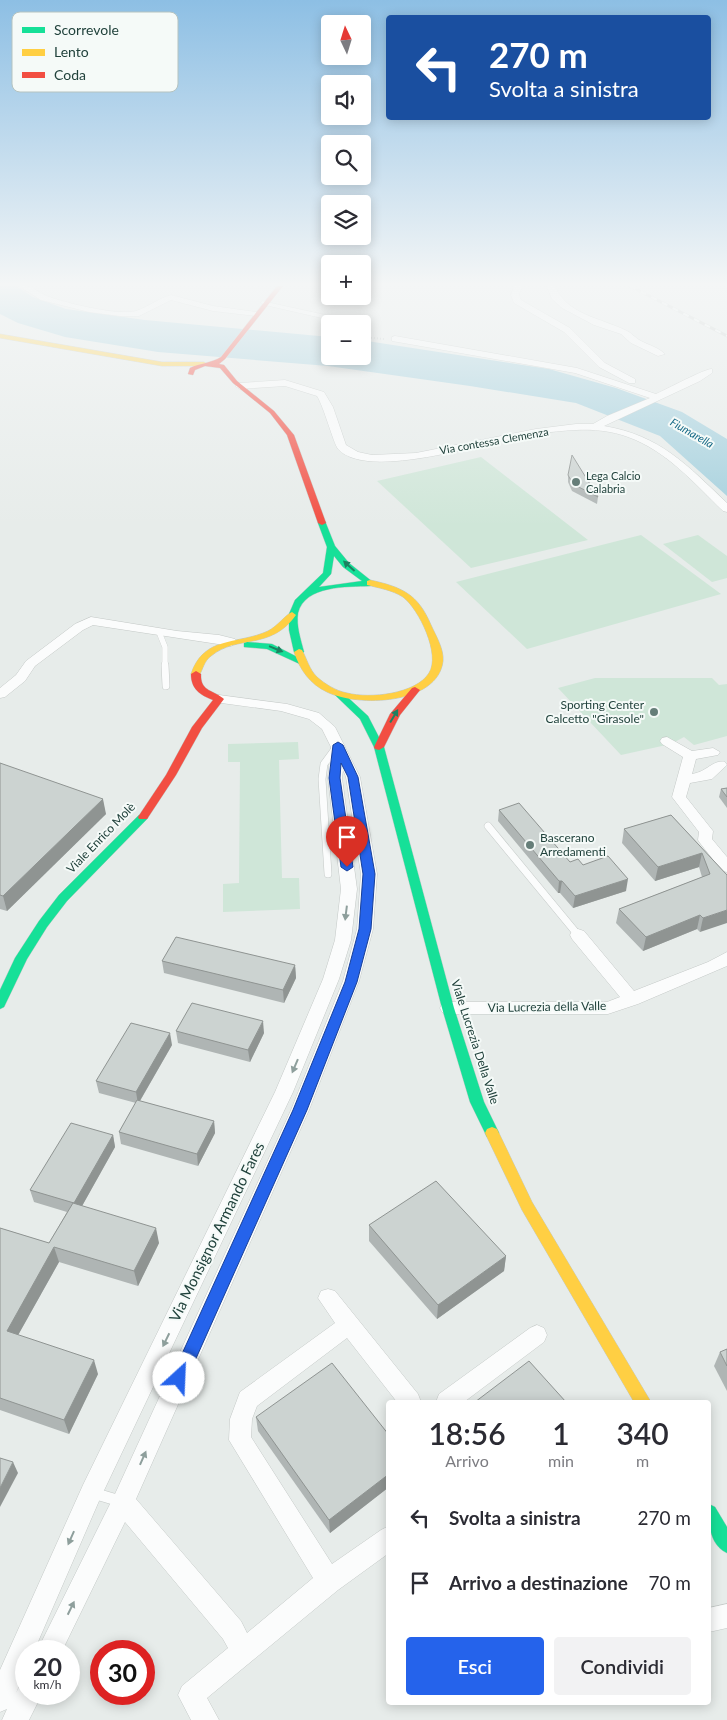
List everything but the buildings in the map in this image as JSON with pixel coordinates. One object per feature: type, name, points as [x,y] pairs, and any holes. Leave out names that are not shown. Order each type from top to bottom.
[{"type":"main road","points":[[173,366],[192,374],[212,378],[242,388]]},
{"type":"main road","points":[[192,374],[192,369],[200,366]]},
{"type":"main road","points":[[212,378],[224,373],[224,366]]},
{"type":"main road","name":"Viale Lucrezia Della Valle","points":[[225,366],[230,376],[272,412],[290,435],[331,547],[346,565],[370,584]]},
{"type":"main road","name":"Viale Lucrezia Della Valle","points":[[331,547],[327,574],[298,603],[292,615],[302,662],[320,685],[340,695],[356,699],[391,698],[415,690]]},
{"type":"main road","name":"Viale Lucrezia Della Valle","points":[[308,592],[340,585],[370,584],[390,587],[408,594],[415,601],[424,616],[438,656],[438,665],[434,673],[415,690],[395,714],[379,746]]},
{"type":"main road","points":[[219,699],[201,691],[196,684],[195,675],[200,662],[213,651],[231,642],[276,632],[292,615]]},
{"type":"main road","points":[[213,651],[247,646],[269,646],[302,662]]},
{"type":"main road","name":"Viale Lucrezia Della Valle","points":[[340,695],[358,710],[372,728],[379,746],[448,1008],[477,1102],[527,1206],[642,1400]]},
{"type":"main road","name":"Viale Enrico Molè","points":[[0,1004],[21,958],[43,924],[63,898],[142,819],[171,775],[197,727],[219,699]]},
{"type":"main road","points":[[711,1516],[727,1544]]},
{"type":"street","points":[[549,366],[576,371],[655,399]]},
{"type":"street","points":[[604,366],[654,394],[655,399]]},
{"type":"street","points":[[594,428],[610,418],[697,379],[708,371]]},
{"type":"street","points":[[242,388],[276,383]]},
{"type":"street","points":[[258,400],[257,395],[260,390],[276,383]]},
{"type":"street","name":"Via contessa Clemenza","points":[[276,383],[296,385],[320,394],[328,407],[342,448],[346,452],[362,457],[410,457],[539,432],[577,427],[594,428],[630,434],[657,447],[680,464],[727,509]]},
{"type":"street","points":[[0,694],[21,678],[30,664],[91,621],[231,642]]},
{"type":"street","name":"Via Monsignor Armando Fares","points":[[55,1640],[123,1502],[300,1110],[351,982],[365,929],[369,874],[353,777],[338,745],[324,722],[305,712],[219,699]]},
{"type":"street","points":[[667,741],[690,756],[713,752]]},
{"type":"street","name":"Via Monsignor Armando Fares","points":[[15,1710],[91,1493],[284,1092],[331,979],[343,940],[349,889],[334,778],[338,745]]},
{"type":"street","points":[[690,756],[679,797],[706,831],[705,840],[727,867]]},
{"type":"street","points":[[683,780],[708,776],[720,765]]},
{"type":"street","points":[[578,936],[632,1000]]},
{"type":"street","name":"Via Lucrezia della Valle","points":[[448,1008],[608,1008],[714,966],[727,958]]},
{"type":"street","points":[[328,1298],[408,1400]]},
{"type":"street","points":[[329,1580],[240,1440],[241,1419],[248,1398],[348,1325]]},
{"type":"street","points":[[450,1400],[537,1336]]},
{"type":"street","points":[[123,1502],[232,1630],[243,1652]]},
{"type":"street","points":[[206,1720],[191,1695],[329,1580],[386,1540]]},
{"type":"street","points":[[711,1620],[727,1616]]},
{"type":"lane","points":[[159,632],[165,647],[166,686]]},
{"type":"lane","points":[[328,874],[322,779],[324,764],[338,745]]},
{"type":"lane","points":[[488,826],[578,936]]},
{"type":"lane","points":[[91,1493],[123,1502]]},
{"type":"green space","points":[[481,457],[588,540],[471,568],[377,481]]},
{"type":"green space","points":[[641,535],[721,594],[527,649],[456,582]]},
{"type":"green space","points":[[698,535],[727,556],[727,578],[712,582],[663,544]]},
{"type":"green space","name":"Sporting Center Calcetto \"Girasole\"","points":[[595,678],[712,678],[719,685],[727,684],[727,736],[694,745],[684,737],[671,744],[621,755],[558,688]]},
{"type":"green space","points":[[298,742],[299,759],[279,760],[282,878],[299,878],[300,909],[223,912],[223,884],[239,883],[240,762],[228,762],[228,744]]},
{"type":"water","name":"Fiumarella","points":[[330,366],[531,366],[549,369],[616,388],[682,412],[727,439],[727,496],[660,436],[576,403]]},
{"type":"traffic: fast","points":[[322,523],[331,547],[346,565],[370,583]]},
{"type":"traffic: fast","points":[[308,592],[327,574],[331,547]]},
{"type":"traffic: fast","points":[[299,652],[294,630],[294,614],[298,602],[307,594],[319,589],[370,583]]},
{"type":"traffic: fast","points":[[247,645],[269,646],[302,662]]},
{"type":"traffic: fast","points":[[340,695],[364,718],[379,747],[448,1008],[477,1102],[492,1133]]},
{"type":"traffic: fast","points":[[0,1004],[21,958],[43,924],[63,898],[143,817]]},
{"type":"traffic: fast","points":[[711,1516],[727,1544]]},
{"type":"traffic: slow","points":[[299,652],[305,667],[314,679],[331,691],[341,695],[362,698],[389,697],[416,688],[427,682],[435,673],[438,657],[422,615],[412,600],[406,595],[390,588],[370,583]]},
{"type":"traffic: slow","points":[[196,674],[200,662],[208,654],[218,648],[256,638],[281,628],[292,615]]},
{"type":"traffic: slow","points":[[492,1133],[527,1206],[642,1400]]},
{"type":"traffic: jam","points":[[191,374],[192,369],[199,366]]},
{"type":"traffic: jam","points":[[222,366],[235,382],[272,412],[290,435],[322,523]]},
{"type":"traffic: jam","points":[[143,817],[171,775],[197,727],[219,699],[202,691],[197,684],[196,674]]},
{"type":"traffic: jam","points":[[379,747],[395,714],[415,690]]},
{"type":"place","name":"Lega Calcio Calabria","points":[[576,482]]},
{"type":"place","name":"Sporting Center Calcetto \"Girasole\"","points":[[654,712]]},
{"type":"place","name":"Bascerano Arredamenti","points":[[530,845]]},
{"type":"route","points":[[179,1378],[300,1110],[351,982],[365,929],[369,874],[353,777],[338,745],[334,778],[347,867]]}]
